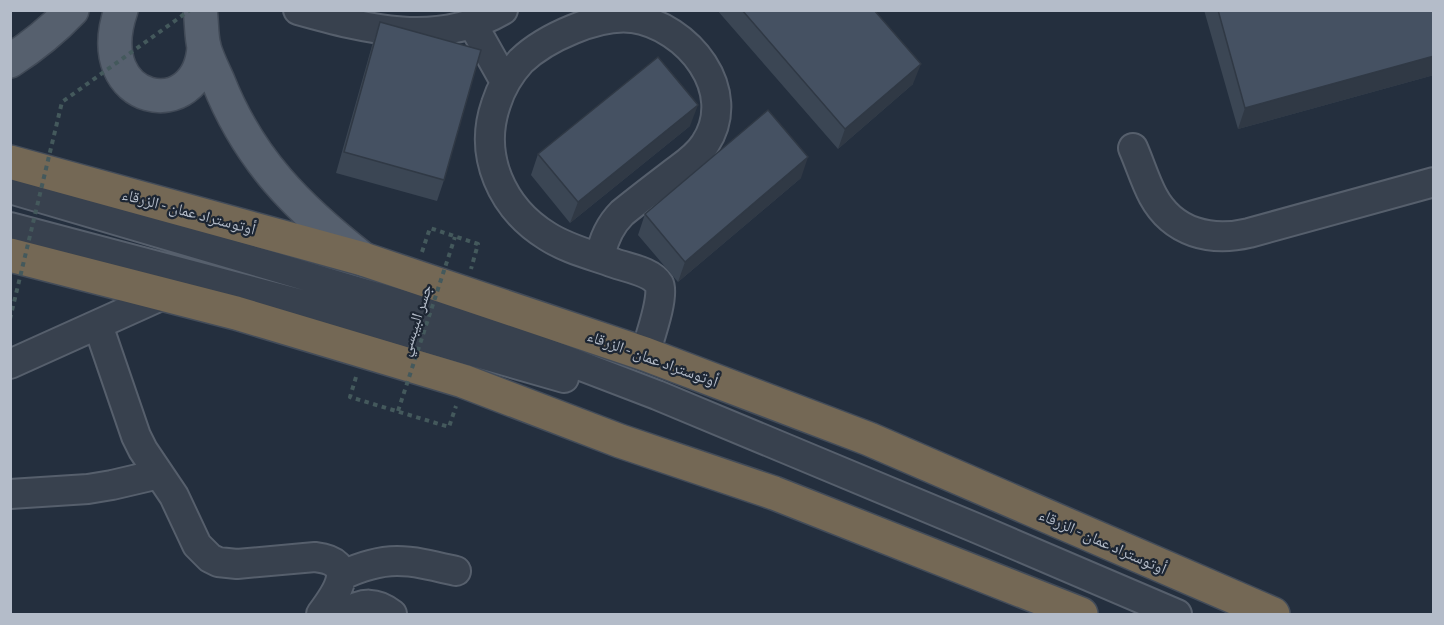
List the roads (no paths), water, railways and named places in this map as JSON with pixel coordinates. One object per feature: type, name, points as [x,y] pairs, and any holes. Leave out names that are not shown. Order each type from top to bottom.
[{"type":"highway","name":"أوتوستراد عمان - الزرقاء","points":[[10,162],[363,259],[645,354],[869,439],[1273,615]]},
{"type":"highway","points":[[10,255],[237,313],[463,381],[620,441],[774,492],[1070,612]]},
{"type":"main road","points":[[10,61],[30,49],[72,10]]},
{"type":"main road","points":[[121,10],[114,39],[118,64],[129,84],[141,92],[156,95],[172,94],[186,87],[197,76],[203,62],[203,19]]},
{"type":"main road","points":[[203,19],[224,97],[244,135],[269,171],[298,204],[363,259]]},
{"type":"street","points":[[298,10],[401,33],[425,34],[473,25],[503,10]]},
{"type":"street","points":[[600,258],[606,233],[622,213],[697,154],[705,145],[715,123],[717,111],[717,98],[710,74],[695,55],[663,29],[649,22],[621,17],[586,24],[539,46],[520,62],[505,82],[495,105],[490,147],[496,178],[503,193],[515,209],[547,236],[565,245],[600,258],[650,276],[658,282],[661,292],[645,354]]},
{"type":"street","points":[[473,25],[505,82]]},
{"type":"street","points":[[1133,148],[1154,196],[1164,211],[1178,224],[1213,237],[1231,237],[1249,233],[1434,182]]},
{"type":"street","points":[[10,189],[482,328],[657,395],[976,528],[1177,615]]},
{"type":"street","points":[[10,227],[411,334],[536,369],[652,406],[969,538],[1146,615]]},
{"type":"street","points":[[10,364],[163,295]]},
{"type":"street","points":[[98,325],[130,422],[143,450],[174,496],[197,545],[210,558],[227,564],[327,558],[337,566],[341,576],[338,592],[321,615]]},
{"type":"street","points":[[10,494],[88,489],[159,474]]},
{"type":"street","points":[[341,576],[377,562],[396,560],[414,561],[456,571]]},
{"type":"street","points":[[346,615],[355,607],[375,604],[385,608],[392,615]]}]
